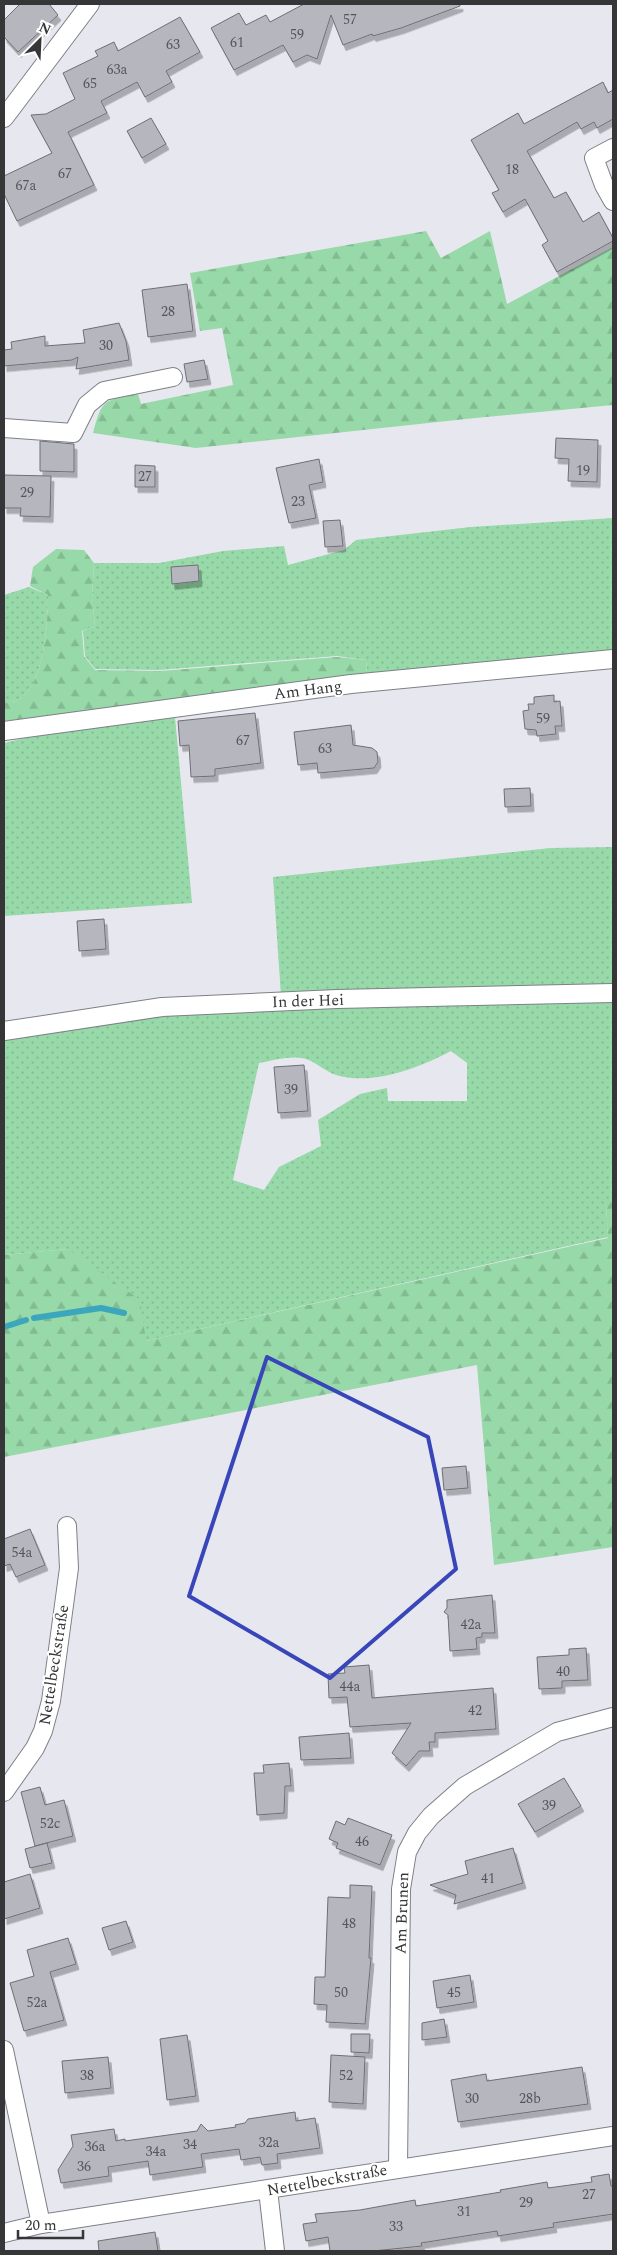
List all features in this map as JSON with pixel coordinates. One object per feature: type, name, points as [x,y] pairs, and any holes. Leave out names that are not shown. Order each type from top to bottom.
[{"type":"street","points":[[4,118],[90,4]]},
{"type":"street","points":[[613,148],[594,158],[613,201]]},
{"type":"street","points":[[4,428],[73,434],[87,405],[104,391],[173,377]]},
{"type":"street","name":"Am Hang","points":[[4,731],[351,684],[613,659]]},
{"type":"street","name":"In der Hei","points":[[4,1031],[162,1007],[337,999],[613,993]]},
{"type":"street","name":"Nettelbeckstraße","points":[[4,1792],[35,1748],[43,1731],[51,1701],[70,1568],[67,1526]]},
{"type":"street","name":"Am Brunen","points":[[398,2168],[401,1889],[407,1852],[417,1833],[431,1816],[465,1786],[556,1732],[613,1717]]},
{"type":"street","points":[[4,2050],[41,2224]]},
{"type":"street","name":"Nettelbeckstraße","points":[[4,2232],[41,2224],[613,2136]]},
{"type":"street","points":[[268,2190],[275,2251]]},
{"type":"highlighted area","points":[[267,1357],[428,1437],[456,1569],[330,1678],[189,1596]]},
{"type":"green space","points":[[426,231],[441,258],[490,231],[507,304],[613,247],[613,405],[196,448],[93,433],[102,407],[111,400],[138,394],[141,404],[233,385],[222,328],[200,331],[190,273]]},
{"type":"green space","points":[[613,518],[613,651],[367,675],[366,660],[337,656],[159,670],[95,669],[85,656],[83,631],[95,626],[92,597],[94,563],[159,563],[223,551],[284,546],[288,565],[344,550],[356,540],[471,527]]},
{"type":"green space","points":[[56,549],[84,550],[94,563],[92,597],[95,626],[82,631],[84,656],[95,670],[160,671],[337,657],[366,660],[367,676],[4,721],[4,702],[17,700],[28,692],[36,678],[45,642],[48,595],[30,586],[33,567]]},
{"type":"green space","points":[[29,587],[48,595],[45,642],[36,678],[28,691],[17,700],[4,702],[4,595]]},
{"type":"green space","points":[[175,717],[192,903],[4,916],[4,743],[58,730]]},
{"type":"green space","points":[[613,847],[613,986],[281,996],[273,877],[551,848]]},
{"type":"green space","points":[[613,998],[613,1202],[606,1205],[608,1237],[146,1341],[68,1249],[4,1255],[4,1035],[170,1012]],"holes":[[[451,1051],[467,1063],[467,1101],[388,1101],[387,1088],[360,1094],[318,1120],[321,1146],[279,1167],[264,1190],[233,1180],[259,1063],[285,1058],[301,1058],[336,1075],[350,1078],[380,1077],[395,1074]]]},
{"type":"green space","points":[[613,1202],[613,1547],[494,1565],[477,1365],[4,1457],[4,1255],[68,1249],[140,1300],[146,1341],[608,1238],[606,1204]]},
{"type":"building","points":[[20,4],[49,4],[58,15],[18,52],[4,37],[4,20]]},
{"type":"building","points":[[304,4],[460,4],[460,6],[401,28],[373,36],[372,34],[343,45],[331,15],[317,59],[307,55],[293,62],[283,45],[234,70],[211,28],[239,13],[246,25],[266,15],[270,22]]},
{"type":"building","points":[[180,17],[200,52],[166,71],[172,82],[145,97],[137,82],[101,101],[107,113],[68,132],[94,185],[17,221],[4,194],[4,176],[52,153],[31,115],[46,114],[75,99],[63,73],[98,56],[95,51],[114,42],[118,51]]},
{"type":"building","points":[[603,82],[608,93],[613,90],[613,119],[597,128],[594,122],[581,129],[577,122],[527,151],[554,198],[566,192],[583,222],[599,212],[613,238],[613,241],[557,272],[542,245],[548,241],[525,199],[503,212],[492,193],[499,190],[471,140],[518,113],[524,124]]},
{"type":"building","points":[[151,118],[166,144],[142,158],[127,131]]},
{"type":"building","points":[[187,284],[193,331],[148,337],[142,290]]},
{"type":"building","points":[[119,323],[126,341],[129,360],[76,369],[78,357],[72,360],[4,366],[4,350],[12,349],[11,342],[45,336],[45,346],[85,343],[83,330]]},
{"type":"building","points":[[204,360],[208,379],[187,382],[184,364]]},
{"type":"building","points":[[556,438],[598,440],[597,482],[568,481],[569,459],[555,458]]},
{"type":"building","points":[[40,441],[74,444],[74,472],[40,471]]},
{"type":"building","points":[[319,459],[323,482],[309,485],[316,518],[289,523],[276,468]]},
{"type":"building","points":[[135,465],[155,466],[155,487],[135,487]]},
{"type":"building","points":[[4,475],[51,476],[50,517],[20,516],[21,508],[4,508]]},
{"type":"building","points":[[340,520],[343,546],[325,547],[323,521]]},
{"type":"building","points":[[198,565],[199,581],[172,584],[171,567]]},
{"type":"building","points":[[554,695],[554,702],[560,701],[562,726],[555,726],[556,734],[537,736],[536,730],[525,729],[523,711],[529,710],[528,704],[534,704],[534,697]]},
{"type":"building","points":[[255,713],[261,763],[215,769],[215,776],[191,777],[189,745],[180,746],[178,721]]},
{"type":"building","points":[[351,725],[353,745],[372,748],[377,752],[378,762],[374,768],[318,773],[317,763],[298,765],[294,732]]},
{"type":"building","points":[[530,788],[531,806],[505,807],[504,789]]},
{"type":"building","points":[[104,919],[106,949],[79,951],[77,921]]},
{"type":"building","points":[[304,1065],[308,1111],[278,1113],[274,1067]]},
{"type":"building","points":[[466,1466],[468,1488],[444,1490],[442,1468]]},
{"type":"building","points":[[30,1529],[45,1565],[16,1577],[10,1564],[4,1566],[4,1539]]},
{"type":"building","points":[[492,1595],[495,1633],[482,1633],[482,1637],[476,1638],[477,1649],[450,1651],[448,1615],[444,1612],[447,1608],[447,1600]]},
{"type":"building","points":[[586,1648],[588,1680],[562,1681],[562,1688],[539,1689],[537,1657],[569,1655],[569,1649]]},
{"type":"building","points":[[369,1665],[372,1698],[493,1688],[496,1729],[435,1733],[435,1742],[429,1742],[430,1751],[419,1751],[406,1766],[392,1753],[411,1723],[350,1727],[347,1697],[329,1698],[328,1674],[345,1673],[344,1667]]},
{"type":"building","points":[[349,1733],[351,1758],[301,1760],[299,1737]]},
{"type":"building","points":[[289,1763],[291,1786],[285,1786],[284,1813],[257,1815],[254,1773],[264,1773],[263,1765]]},
{"type":"building","points":[[564,1778],[581,1806],[535,1832],[518,1804]]},
{"type":"building","points":[[40,1787],[45,1805],[64,1800],[73,1836],[35,1846],[21,1792]]},
{"type":"building","points":[[348,1818],[392,1835],[380,1865],[336,1848],[338,1843],[329,1839],[336,1821],[345,1825]]},
{"type":"building","points":[[47,1843],[52,1863],[30,1868],[25,1849]]},
{"type":"building","points":[[513,1848],[523,1883],[454,1904],[456,1895],[430,1885],[468,1874],[465,1861]]},
{"type":"building","points":[[30,1874],[40,1908],[4,1919],[4,1882]]},
{"type":"building","points":[[350,1885],[372,1886],[369,1958],[371,1958],[365,2024],[326,2022],[327,2005],[314,2004],[315,1977],[325,1977],[328,1897],[350,1898]]},
{"type":"building","points":[[126,1921],[133,1942],[109,1950],[102,1928]]},
{"type":"building","points":[[68,1938],[76,1964],[50,1972],[64,2020],[24,2031],[10,1983],[34,1976],[27,1950]]},
{"type":"building","points":[[470,1975],[474,2002],[437,2008],[433,1981]]},
{"type":"building","points":[[444,2019],[447,2037],[422,2040],[422,2023]]},
{"type":"building","points":[[351,2034],[370,2034],[369,2053],[351,2052]]},
{"type":"building","points":[[187,2035],[196,2096],[167,2100],[160,2039]]},
{"type":"building","points":[[331,2055],[365,2057],[363,2104],[329,2102]]},
{"type":"building","points":[[108,2057],[111,2088],[65,2093],[62,2061]]},
{"type":"building","points":[[582,2067],[588,2104],[458,2122],[451,2080],[486,2074],[487,2081]]},
{"type":"building","points":[[295,2112],[296,2121],[315,2118],[320,2148],[277,2154],[278,2163],[262,2165],[260,2157],[241,2160],[239,2149],[201,2154],[203,2167],[150,2175],[148,2161],[108,2167],[109,2176],[61,2183],[58,2170],[73,2146],[71,2135],[114,2129],[116,2141],[125,2139],[125,2141],[197,2131],[201,2124],[208,2131],[236,2127],[235,2125],[245,2123],[248,2119]]},
{"type":"building","points":[[609,2174],[611,2186],[613,2186],[613,2214],[553,2223],[554,2227],[498,2236],[497,2231],[421,2243],[422,2246],[373,2251],[330,2251],[328,2237],[306,2241],[303,2224],[317,2222],[315,2214],[360,2210],[415,2200],[416,2206],[501,2192],[500,2190],[547,2182],[548,2188],[592,2182],[591,2177]]},
{"type":"building","points":[[155,2232],[158,2251],[99,2251],[98,2241]]},
{"type":"waterway","points":[[34,1318],[101,1308],[124,1313]]},
{"type":"waterway","points":[[4,1327],[26,1320]]}]
